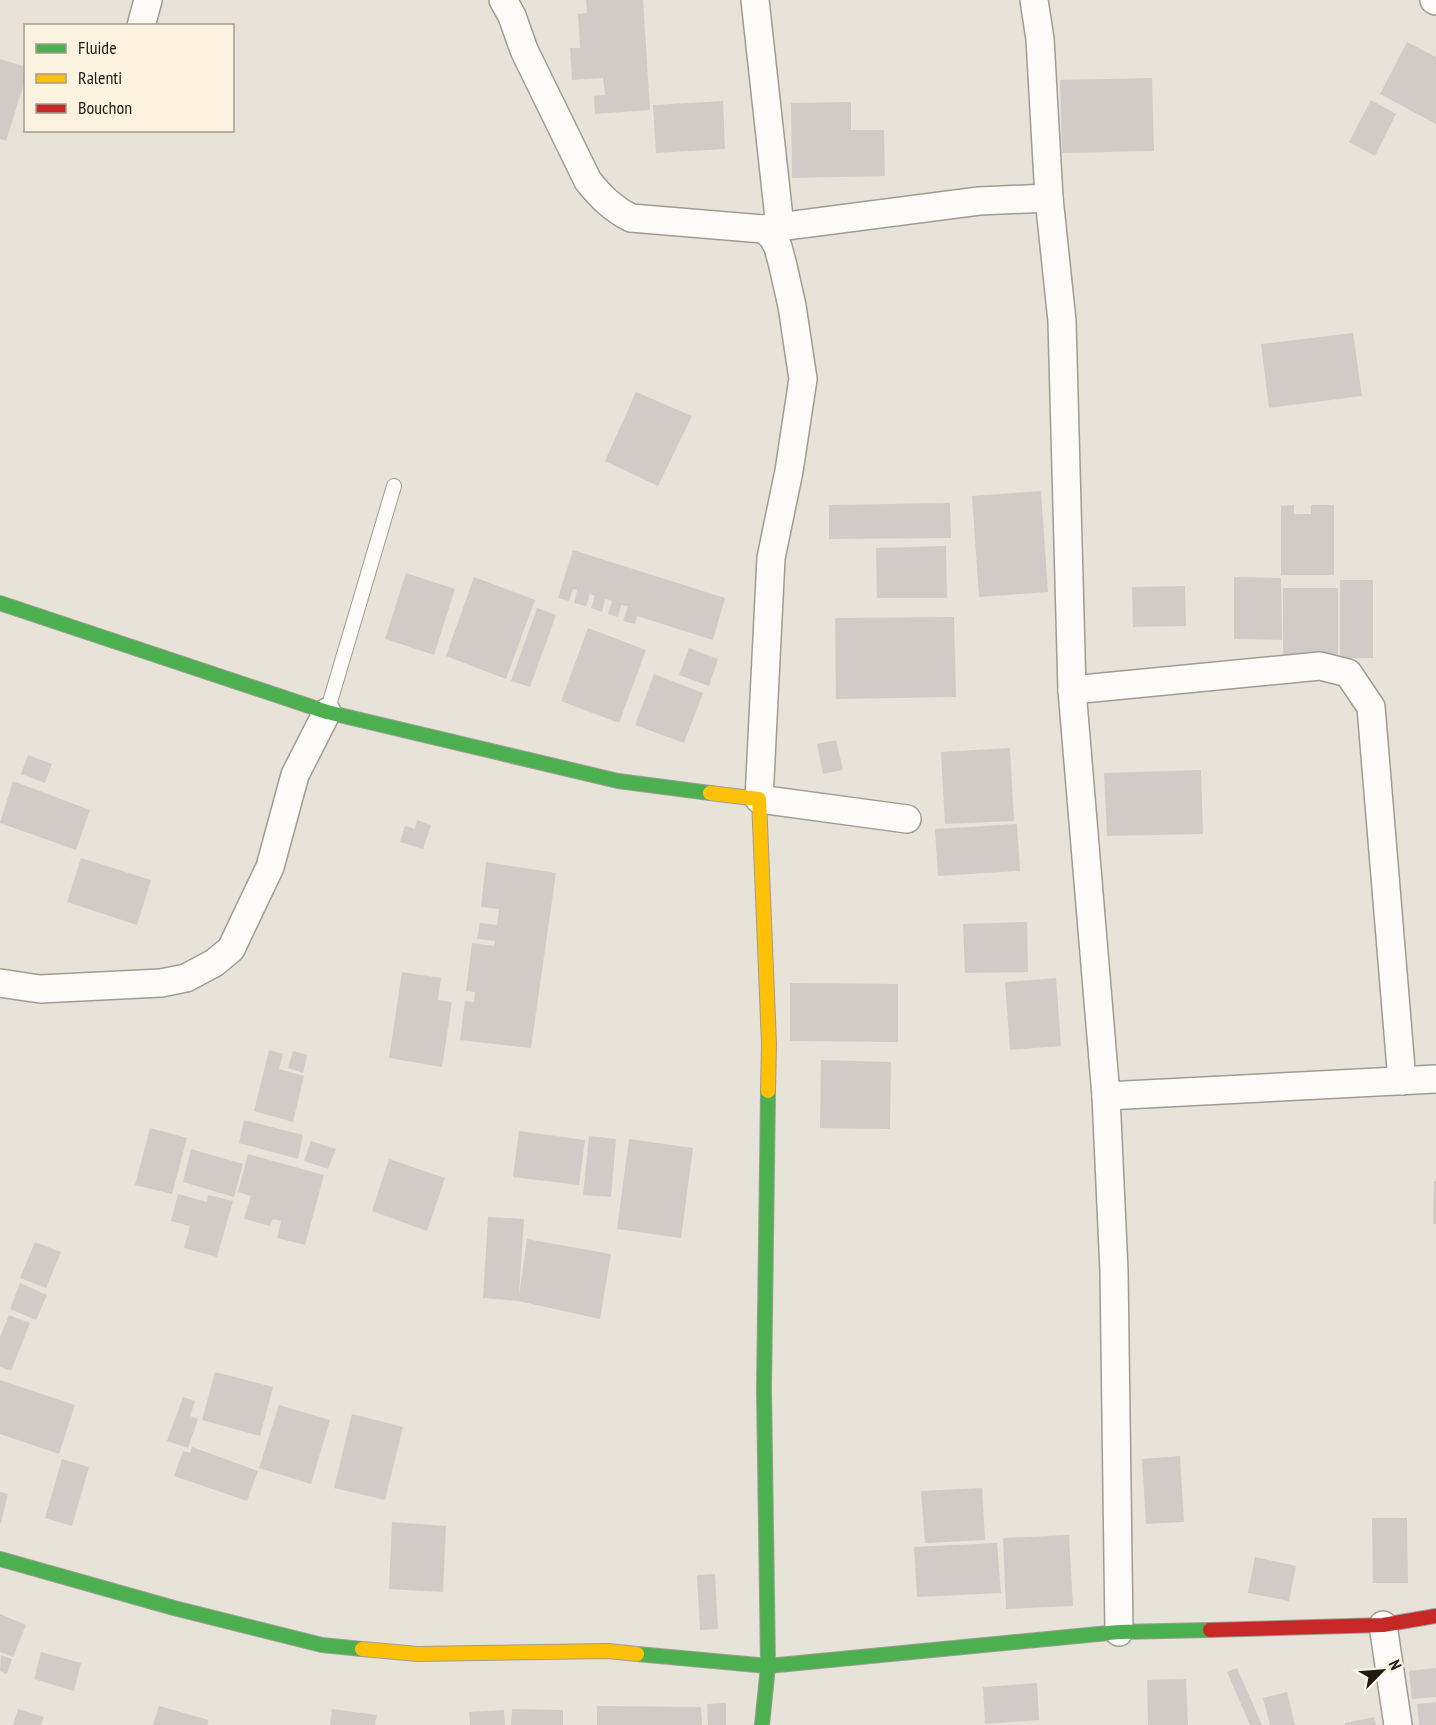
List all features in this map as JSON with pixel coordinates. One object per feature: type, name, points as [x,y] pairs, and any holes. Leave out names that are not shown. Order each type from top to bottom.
[{"type":"street","points":[[142,24],[148,0]]},
{"type":"street","points":[[503,0],[512,16],[524,50],[588,181],[601,197],[631,218],[772,228],[979,201],[1049,198]]},
{"type":"street","points":[[755,0],[772,237],[780,256],[792,306],[803,379],[789,471],[771,558],[759,799],[769,1044],[764,1389],[768,1666],[762,1725]]},
{"type":"street","points":[[1035,0],[1040,39],[1049,198],[1062,321],[1072,690],[1106,1096],[1114,1271],[1119,1632]]},
{"type":"street","points":[[0,603],[327,712],[618,781],[907,819]]},
{"type":"street","points":[[1072,690],[1320,666],[1348,673],[1371,707],[1402,1081]]},
{"type":"street","points":[[0,983],[40,989],[161,983],[186,978],[214,963],[231,949],[270,867],[295,775],[327,712]]},
{"type":"street","points":[[1106,1096],[1436,1079]]},
{"type":"street","points":[[0,1559],[174,1608],[322,1645],[418,1654],[609,1651],[768,1666],[1119,1632],[1383,1625],[1436,1616]]},
{"type":"street","points":[[1383,1625],[1398,1725]]},
{"type":"lane","points":[[327,712],[394,486]]},
{"type":"building","points":[[586,0],[643,0],[650,110],[595,114],[594,96],[605,95],[603,78],[572,80],[570,48],[580,48],[578,14],[587,13]]},
{"type":"building","points":[[1407,42],[1436,57],[1436,124],[1380,94]]},
{"type":"building","points":[[0,59],[24,66],[24,83],[6,141],[0,139]]},
{"type":"building","points":[[1152,78],[1154,151],[1062,153],[1060,80]]},
{"type":"building","points":[[1371,100],[1396,114],[1375,156],[1349,142]]},
{"type":"building","points":[[723,101],[725,149],[656,153],[653,105]]},
{"type":"building","points":[[851,102],[851,130],[884,130],[885,176],[792,178],[791,103]]},
{"type":"building","points":[[1353,333],[1362,396],[1269,408],[1261,344]]},
{"type":"building","points":[[636,392],[692,416],[658,486],[605,461]]},
{"type":"building","points":[[1041,491],[1048,592],[979,597],[972,496]]},
{"type":"building","points":[[950,503],[951,538],[829,539],[829,505]]},
{"type":"building","points":[[1294,505],[1294,514],[1311,514],[1311,505],[1334,505],[1334,575],[1281,575],[1281,506]]},
{"type":"building","points":[[946,546],[947,598],[877,598],[876,548]]},
{"type":"building","points":[[573,550],[725,598],[713,640],[637,616],[635,624],[623,621],[628,606],[621,605],[618,617],[608,614],[612,601],[605,599],[602,612],[591,608],[595,596],[590,594],[586,606],[574,603],[577,590],[573,589],[569,601],[558,598]]},
{"type":"building","points":[[406,573],[455,589],[434,655],[385,639]]},
{"type":"building","points":[[474,577],[535,600],[506,679],[446,656]]},
{"type":"building","points":[[1234,577],[1281,578],[1282,640],[1234,639]]},
{"type":"building","points":[[1340,580],[1373,580],[1373,658],[1340,658]]},
{"type":"building","points":[[1185,586],[1186,626],[1133,627],[1132,587]]},
{"type":"building","points":[[1283,588],[1338,588],[1338,657],[1283,657]]},
{"type":"building","points":[[537,608],[556,615],[530,687],[511,681]]},
{"type":"building","points":[[954,617],[956,697],[836,699],[835,618]]},
{"type":"building","points":[[588,628],[646,650],[619,723],[561,701]]},
{"type":"building","points":[[689,648],[718,659],[709,686],[679,675]]},
{"type":"building","points":[[654,674],[703,693],[684,743],[635,725]]},
{"type":"building","points":[[836,740],[843,770],[823,774],[817,744]]},
{"type":"building","points":[[1010,748],[1014,821],[945,824],[941,752]]},
{"type":"building","points":[[28,755],[52,764],[45,783],[21,774]]},
{"type":"building","points":[[1201,770],[1203,834],[1107,836],[1104,773]]},
{"type":"building","points":[[13,781],[90,810],[76,850],[0,823]]},
{"type":"building","points":[[417,820],[431,825],[423,849],[400,842],[405,826],[415,829]]},
{"type":"building","points":[[1017,824],[1020,871],[938,876],[935,829]]},
{"type":"building","points":[[81,858],[151,880],[137,925],[67,902]]},
{"type":"building","points":[[486,862],[556,873],[531,1048],[460,1040],[465,1001],[474,1002],[475,992],[466,991],[472,943],[494,946],[495,941],[477,939],[480,923],[497,925],[499,909],[481,907]]},
{"type":"building","points":[[1027,922],[1028,972],[965,973],[963,924]]},
{"type":"building","points":[[402,972],[441,978],[438,1000],[452,1002],[442,1067],[389,1058]]},
{"type":"building","points":[[1056,978],[1061,1046],[1010,1050],[1005,982]]},
{"type":"building","points":[[790,983],[898,984],[898,1042],[790,1041]]},
{"type":"building","points":[[269,1050],[283,1054],[279,1069],[304,1076],[293,1122],[254,1111]]},
{"type":"building","points":[[293,1051],[307,1055],[303,1073],[288,1068]]},
{"type":"building","points":[[821,1060],[891,1062],[890,1129],[820,1128]]},
{"type":"building","points":[[244,1120],[303,1135],[298,1159],[239,1143]]},
{"type":"building","points":[[150,1128],[187,1138],[172,1194],[135,1185]]},
{"type":"building","points":[[519,1131],[585,1140],[579,1185],[513,1177]]},
{"type":"building","points":[[589,1136],[616,1139],[611,1197],[583,1195]]},
{"type":"building","points":[[629,1139],[693,1148],[681,1238],[617,1229]]},
{"type":"building","points":[[311,1141],[336,1149],[328,1169],[304,1161]]},
{"type":"building","points":[[191,1149],[243,1164],[234,1197],[183,1182]]},
{"type":"building","points":[[248,1154],[324,1175],[305,1245],[277,1238],[281,1221],[273,1219],[270,1226],[244,1219],[251,1196],[238,1192]]},
{"type":"building","points":[[389,1159],[445,1178],[427,1231],[372,1211]]},
{"type":"building","points":[[1434,1181],[1436,1181],[1436,1224],[1433,1224]]},
{"type":"building","points":[[178,1194],[207,1202],[208,1195],[233,1201],[217,1257],[184,1248],[190,1226],[171,1221]]},
{"type":"building","points":[[488,1217],[524,1219],[519,1295],[527,1239],[611,1254],[600,1319],[518,1301],[483,1298]]},
{"type":"building","points":[[35,1242],[61,1252],[46,1288],[20,1278]]},
{"type":"building","points":[[20,1283],[47,1295],[36,1320],[10,1309]]},
{"type":"building","points":[[9,1315],[30,1323],[11,1371],[0,1367],[0,1337]]},
{"type":"building","points":[[215,1372],[273,1387],[260,1436],[202,1420]]},
{"type":"building","points":[[0,1380],[75,1405],[59,1454],[0,1434]]},
{"type":"building","points":[[183,1397],[195,1401],[190,1416],[198,1419],[188,1448],[167,1441]]},
{"type":"building","points":[[279,1405],[330,1420],[311,1484],[259,1468]]},
{"type":"building","points":[[352,1414],[403,1427],[385,1500],[334,1488]]},
{"type":"building","points":[[192,1447],[258,1471],[247,1501],[174,1476],[183,1451],[190,1453]]},
{"type":"building","points":[[1180,1456],[1184,1522],[1146,1524],[1142,1459]]},
{"type":"building","points":[[62,1459],[89,1467],[72,1526],[45,1518]]},
{"type":"building","points":[[982,1488],[985,1540],[925,1543],[921,1491]]},
{"type":"building","points":[[0,1492],[8,1494],[1,1523],[0,1523]]},
{"type":"building","points":[[1372,1518],[1407,1518],[1408,1583],[1373,1583]]},
{"type":"building","points":[[392,1522],[446,1526],[443,1592],[389,1589]]},
{"type":"building","points":[[1069,1535],[1073,1606],[1006,1609],[1003,1538]]},
{"type":"building","points":[[997,1543],[1001,1593],[917,1597],[914,1547]]},
{"type":"building","points":[[1255,1557],[1296,1566],[1289,1601],[1248,1593]]},
{"type":"building","points":[[715,1574],[718,1629],[700,1630],[697,1575]]},
{"type":"building","points":[[0,1614],[26,1625],[13,1657],[0,1652]]},
{"type":"building","points":[[41,1652],[81,1663],[74,1691],[34,1679]]},
{"type":"building","points":[[1,1655],[12,1659],[7,1674],[0,1671]]},
{"type":"building","points":[[1237,1668],[1262,1725],[1250,1725],[1227,1672]]},
{"type":"building","points":[[1436,1668],[1436,1697],[1412,1699],[1409,1671]]},
{"type":"building","points":[[1186,1679],[1188,1725],[1148,1725],[1147,1680]]},
{"type":"building","points":[[1037,1683],[1039,1720],[985,1724],[983,1687]]},
{"type":"building","points":[[1287,1692],[1295,1725],[1270,1725],[1263,1698]]},
{"type":"building","points":[[1436,1702],[1436,1725],[1419,1725],[1417,1704]]},
{"type":"building","points":[[726,1703],[726,1725],[708,1725],[707,1704]]},
{"type":"building","points":[[159,1706],[209,1720],[207,1725],[153,1725]]},
{"type":"building","points":[[597,1706],[701,1707],[702,1725],[597,1725]]},
{"type":"building","points":[[18,1709],[44,1717],[41,1725],[13,1725]]},
{"type":"building","points":[[332,1709],[377,1715],[375,1725],[330,1725]]},
{"type":"building","points":[[512,1709],[563,1710],[563,1725],[511,1725]]},
{"type":"building","points":[[504,1710],[505,1725],[470,1725],[469,1712]]},
{"type":"building","points":[[1374,1717],[1376,1725],[1345,1725],[1345,1723]]},
{"type":"traffic: fast","points":[[0,603],[327,712],[618,781],[710,793]]},
{"type":"traffic: fast","points":[[762,1725],[768,1666],[764,1389],[768,1091]]},
{"type":"traffic: fast","points":[[0,1559],[174,1608],[322,1645],[362,1649]]},
{"type":"traffic: fast","points":[[637,1654],[768,1666],[1119,1632],[1210,1630]]},
{"type":"traffic: slow","points":[[710,793],[759,799],[769,1044],[768,1091]]},
{"type":"traffic: slow","points":[[362,1649],[418,1654],[608,1651],[637,1654]]},
{"type":"traffic: jam","points":[[1210,1630],[1383,1625],[1436,1616]]}]
